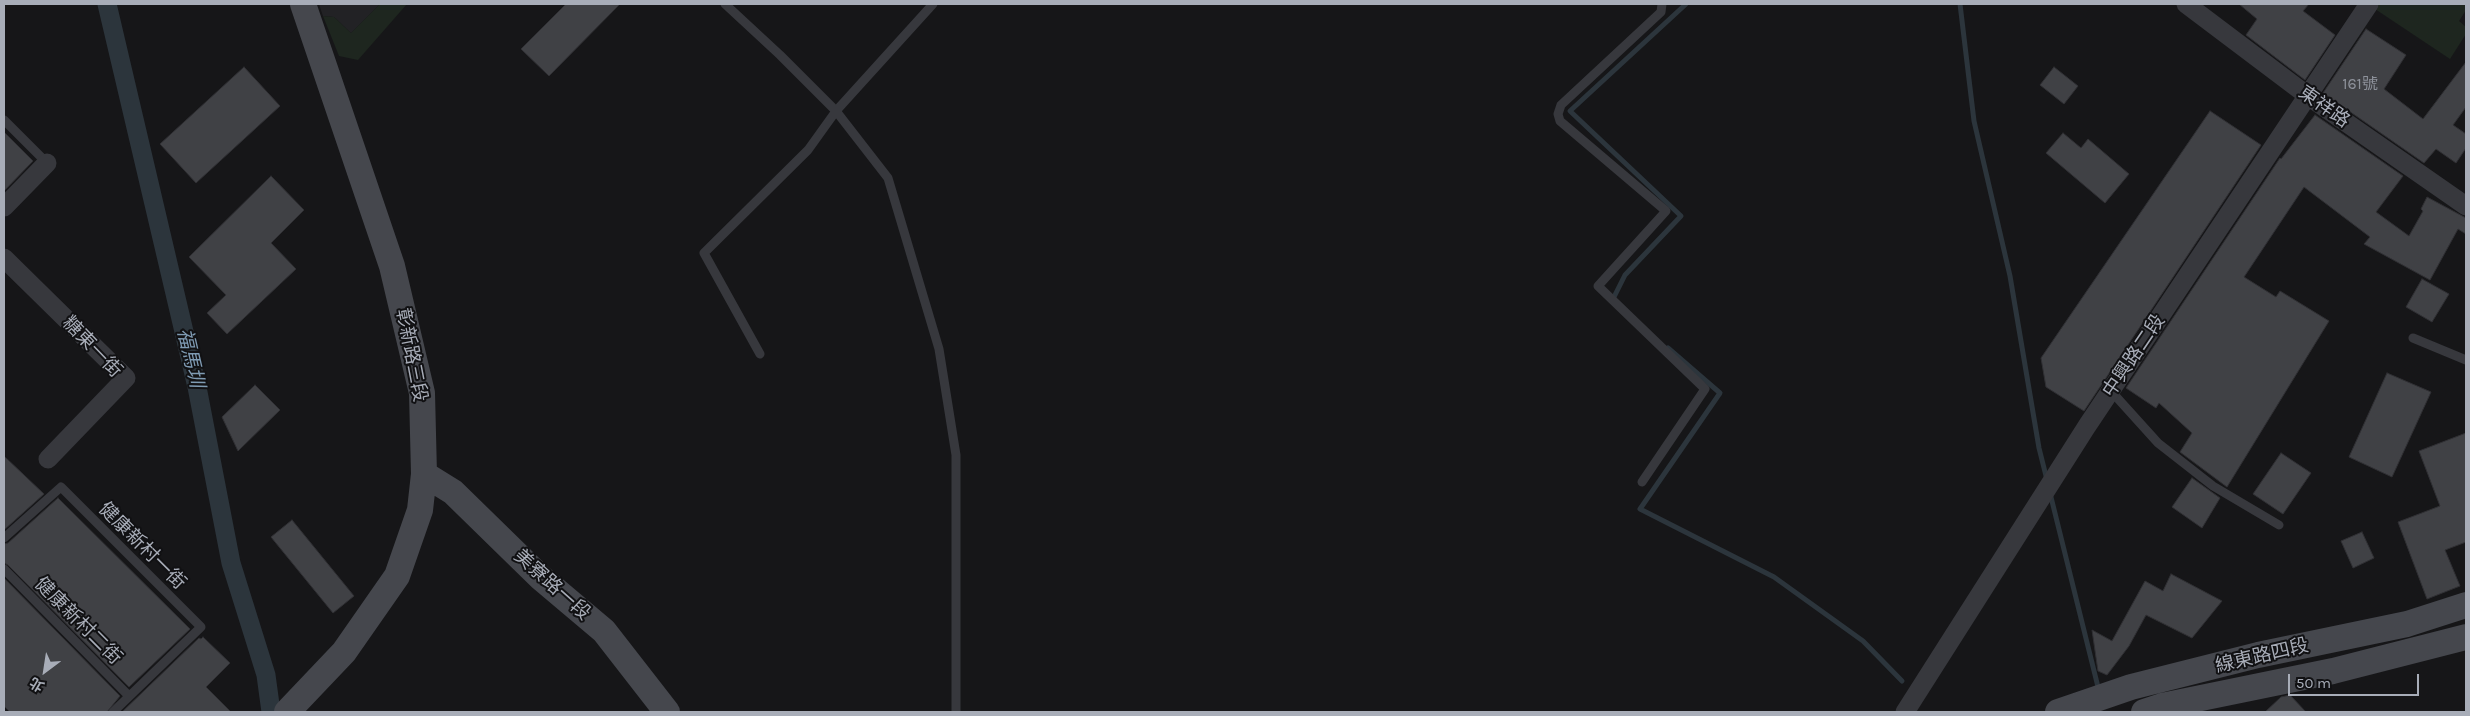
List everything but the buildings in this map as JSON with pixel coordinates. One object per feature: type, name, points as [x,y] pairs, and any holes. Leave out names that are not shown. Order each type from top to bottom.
[{"type":"street","name":"彰新路三段","points":[[289,711],[344,652],[397,576],[420,510],[424,474],[422,392],[392,266],[302,4]]},
{"type":"street","name":"東祥路","points":[[2186,4],[2308,96],[2466,206]]},
{"type":"street","name":"中興路二段","points":[[1905,712],[2111,391],[2369,4]]},
{"type":"street","points":[[4,207],[47,163]]},
{"type":"street","name":"糖東一街","points":[[4,258],[126,378],[48,459]]},
{"type":"street","name":"美寮路一段","points":[[424,474],[453,492],[540,577],[604,632],[667,712]]},
{"type":"street","name":"線東路四段","points":[[2058,712],[2131,687],[2258,656],[2407,624],[2466,605]]},
{"type":"street","name":"線東路四段","points":[[2144,712],[2162,706],[2333,671],[2466,637]]},
{"type":"lane","points":[[724,4],[780,55],[836,111],[888,178],[939,349],[956,455],[956,712]]},
{"type":"lane","points":[[760,354],[704,253],[808,150],[836,111],[933,4]]},
{"type":"lane","points":[[1642,482],[1705,390],[1598,286],[1666,211],[1560,122],[1558,114],[1561,105],[1662,12],[1662,4]]},
{"type":"lane","points":[[4,120],[47,163]]},
{"type":"lane","points":[[2412,338],[2466,360]]},
{"type":"lane","points":[[2111,391],[2158,443],[2214,486],[2279,525]]},
{"type":"lane","name":"健康新村一街","points":[[4,538],[61,487],[201,627],[129,696]]},
{"type":"lane","name":"健康新村二街","points":[[4,569],[129,696]]},
{"type":"lane","points":[[113,712],[129,696]]},
{"type":"shaded area","points":[[319,4],[380,4],[351,33],[334,17],[323,16]]},
{"type":"shaded area","points":[[380,4],[407,4],[358,60],[339,56],[323,16],[334,17],[351,33]]},
{"type":"shaded area","points":[[2379,4],[2466,4],[2466,10],[2459,21],[2466,27],[2466,34],[2450,59],[2375,9]]},
{"type":"waterway","name":"福馬圳","points":[[107,4],[197,387],[231,563],[266,675],[271,712]]},
{"type":"waterway","points":[[1613,299],[1625,275],[1681,216],[1570,111],[1686,4]]},
{"type":"waterway","points":[[1960,4],[1974,121],[2010,276],[2039,448],[2047,480]]},
{"type":"waterway","points":[[1668,348],[1720,393],[1640,509],[1774,577],[1863,641],[1902,681]]},
{"type":"waterway","points":[[2050,493],[2099,691]]}]
